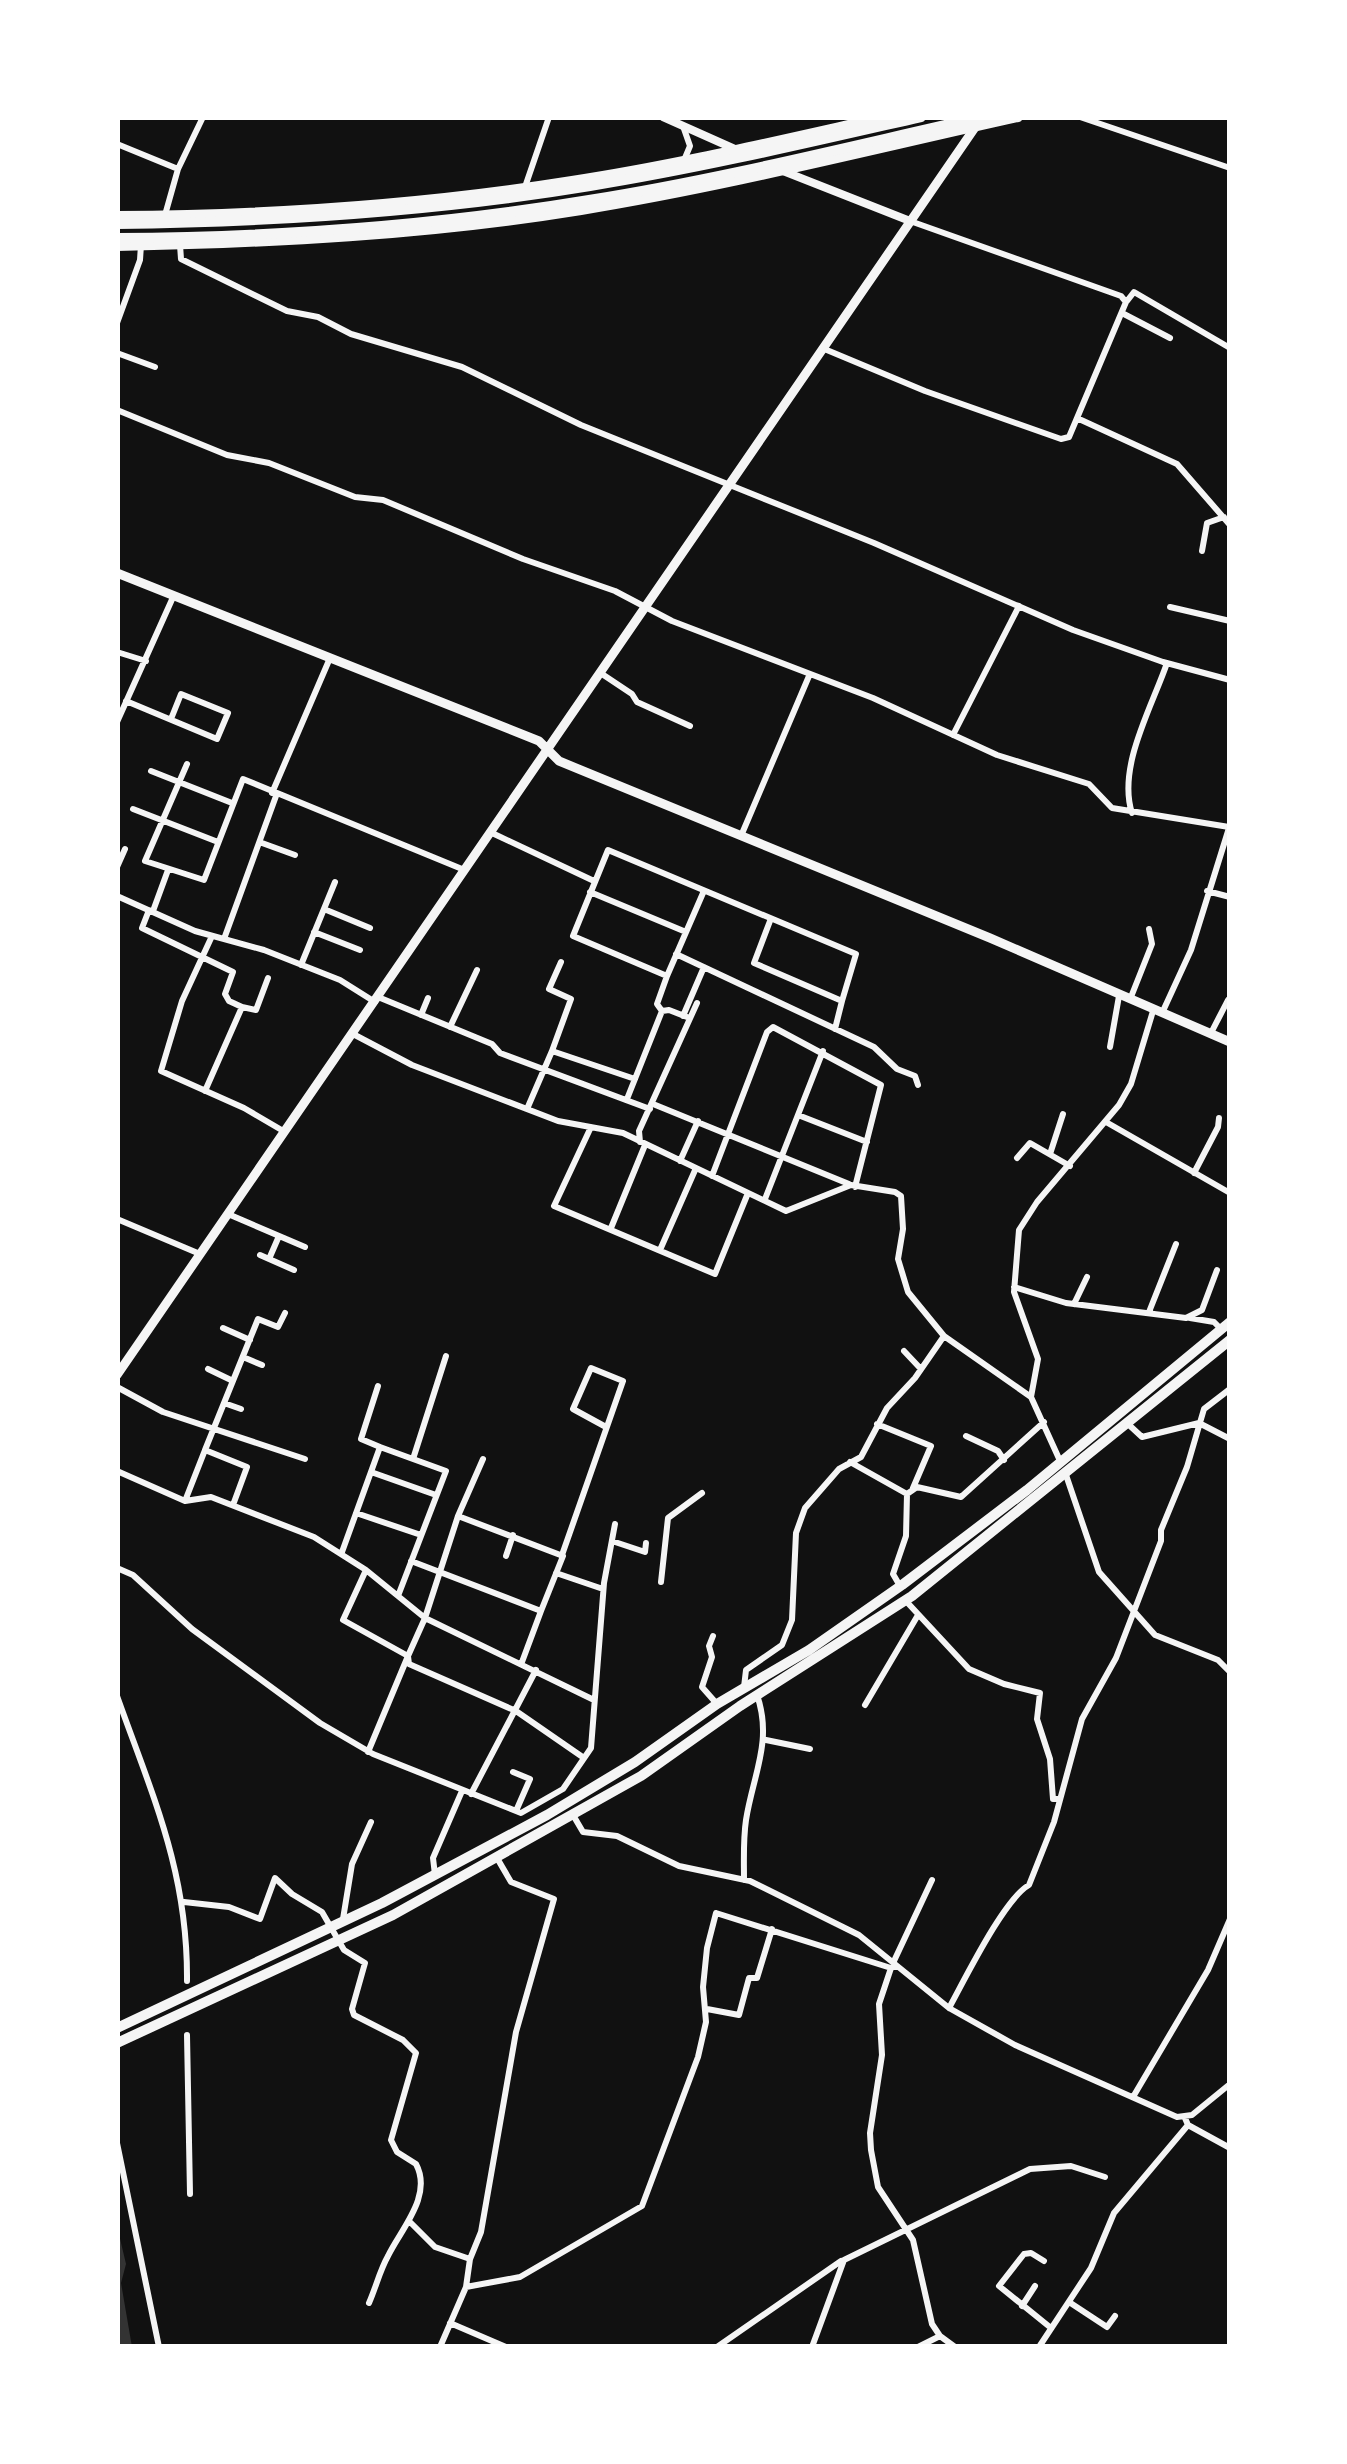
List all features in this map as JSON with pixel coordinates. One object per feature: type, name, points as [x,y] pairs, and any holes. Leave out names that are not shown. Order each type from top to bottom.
[{"type":"highway","points":[[117,220],[377,206],[525,188],[683,161],[885,117]]},
{"type":"highway","points":[[117,220],[317,218],[480,202],[647,176],[921,117]]},
{"type":"highway","points":[[117,242],[320,232],[519,211],[710,178],[980,120],[1018,117]]},
{"type":"highway","points":[[117,242],[180,245],[374,235],[522,218],[780,170],[936,135],[980,120]]},
{"type":"highway","points":[[117,2028],[641,1776],[905,1600],[1128,1424],[1227,1331]]},
{"type":"highway","points":[[117,2043],[338,1941],[497,1858],[717,1704],[809,1650],[900,1586],[1227,1331]]},
{"type":"main road","points":[[117,1375],[980,120]]},
{"type":"main road","points":[[936,135],[952,146],[953,159]]},
{"type":"main road","points":[[117,573],[538,741],[559,761],[1230,1042]]},
{"type":"street","points":[[165,215],[178,169],[202,117]]},
{"type":"street","points":[[525,188],[549,117]]},
{"type":"street","points":[[663,117],[780,170],[1126,302]]},
{"type":"street","points":[[1080,117],[1230,168]]},
{"type":"street","points":[[683,127],[690,146],[683,161]]},
{"type":"street","points":[[117,144],[178,169]]},
{"type":"street","points":[[117,323],[141,245]]},
{"type":"street","points":[[180,245],[181,260],[286,311],[318,317],[351,334],[462,367],[581,425],[1018,606],[1167,663],[1230,680]]},
{"type":"street","points":[[822,348],[1061,439],[1069,437],[1134,292],[1230,348]]},
{"type":"street","points":[[1122,313],[1170,338]]},
{"type":"street","points":[[117,353],[155,367]]},
{"type":"street","points":[[117,410],[226,455],[269,463],[355,497],[382,500],[523,559],[615,591],[645,608],[873,698],[997,754],[1089,784],[1112,808],[1229,826],[1226,852],[1208,890],[1191,950],[1159,1009],[1131,1084],[1019,1230],[1014,1287],[1038,1359],[1031,1397]]},
{"type":"street","points":[[1078,418],[1177,464],[1227,521]]},
{"type":"street","points":[[1202,551],[1207,523],[1227,521]]},
{"type":"street","points":[[117,722],[174,595]]},
{"type":"street","points":[[953,735],[1018,606]]},
{"type":"street","points":[[1170,607],[1230,621]]},
{"type":"street","points":[[117,652],[146,661]]},
{"type":"street","points":[[295,855],[259,839],[331,656]]},
{"type":"street","points":[[1132,813],[1127,795],[1136,749],[1167,663]]},
{"type":"street","points":[[601,673],[637,702],[690,726]]},
{"type":"street","points":[[741,836],[808,676]]},
{"type":"street","points":[[126,701],[218,739],[228,713],[181,694],[171,719]]},
{"type":"street","points":[[187,764],[145,861],[168,870],[204,880],[242,779],[466,871]]},
{"type":"street","points":[[152,771],[233,803]]},
{"type":"street","points":[[133,808],[218,842]]},
{"type":"street","points":[[492,833],[594,881]]},
{"type":"street","points":[[224,939],[262,843]]},
{"type":"street","points":[[117,868],[125,849]]},
{"type":"street","points":[[667,976],[573,936],[608,850],[856,955],[835,1029]]},
{"type":"street","points":[[168,870],[142,928],[233,972],[225,994],[242,1007],[256,1010],[268,978]]},
{"type":"street","points":[[301,965],[335,882]]},
{"type":"street","points":[[1208,890],[1230,897]]},
{"type":"street","points":[[590,892],[686,932]]},
{"type":"street","points":[[687,1017],[662,1012],[657,1004],[703,893]]},
{"type":"street","points":[[117,896],[212,936],[340,980],[544,1071],[698,1121],[853,1186],[901,1196],[901,1271],[908,1292],[944,1336],[1031,1397],[1061,1462],[1099,1572],[1155,1634],[1218,1660],[1230,1672]]},
{"type":"street","points":[[324,910],[370,928]]},
{"type":"street","points":[[770,921],[754,963],[842,1001]]},
{"type":"street","points":[[1131,997],[1152,944],[1149,929]]},
{"type":"street","points":[[314,932],[360,950]]},
{"type":"street","points":[[212,936],[161,1071],[285,1132]]},
{"type":"street","points":[[676,954],[874,1047],[897,1069],[915,1076],[918,1084]]},
{"type":"street","points":[[527,1109],[571,998],[549,989],[561,962]]},
{"type":"street","points":[[610,1228],[642,1143],[639,1131],[704,967]]},
{"type":"street","points":[[450,1027],[477,970]]},
{"type":"street","points":[[1110,1047],[1119,992]]},
{"type":"street","points":[[421,1015],[428,998]]},
{"type":"street","points":[[1210,1033],[1228,1000]]},
{"type":"street","points":[[687,1017],[697,1003]]},
{"type":"street","points":[[205,1090],[242,1007]]},
{"type":"street","points":[[627,1100],[662,1012]]},
{"type":"street","points":[[712,1176],[767,1032],[773,1027],[881,1085],[853,1186]]},
{"type":"street","points":[[353,1034],[412,1065],[558,1121],[623,1133],[786,1210],[853,1186]]},
{"type":"street","points":[[552,1051],[635,1079]]},
{"type":"street","points":[[765,1201],[823,1052]]},
{"type":"street","points":[[797,1115],[867,1142]]},
{"type":"street","points":[[1050,1154],[1062,1117],[1072,1123]]},
{"type":"street","points":[[1194,1173],[1219,1118]]},
{"type":"street","points":[[680,1161],[698,1121]]},
{"type":"street","points":[[1106,1122],[1229,1197]]},
{"type":"street","points":[[591,1127],[554,1206],[715,1274],[748,1192]]},
{"type":"street","points":[[1017,1158],[1030,1143],[1070,1166]]},
{"type":"street","points":[[660,1250],[696,1168]]},
{"type":"street","points":[[228,1214],[305,1247]]},
{"type":"street","points":[[117,1219],[200,1255]]},
{"type":"street","points":[[279,1236],[264,1257],[294,1270]]},
{"type":"street","points":[[1148,1312],[1176,1244]]},
{"type":"street","points":[[1186,1318],[1202,1310],[1216,1270]]},
{"type":"street","points":[[1074,1304],[1087,1277]]},
{"type":"street","points":[[1014,1287],[1074,1304],[1214,1322],[1227,1331]]},
{"type":"street","points":[[185,1502],[259,1319],[278,1327],[285,1313]]},
{"type":"street","points":[[223,1328],[250,1340]]},
{"type":"street","points":[[744,1688],[746,1670],[782,1645],[792,1620],[796,1533],[805,1508],[829,1478],[861,1456],[877,1424],[944,1336]]},
{"type":"street","points":[[904,1351],[920,1368]]},
{"type":"street","points":[[413,1460],[446,1356]]},
{"type":"street","points":[[243,1357],[262,1365]]},
{"type":"street","points":[[522,1664],[623,1381],[592,1368],[573,1409],[606,1427]]},
{"type":"street","points":[[208,1369],[233,1381]]},
{"type":"street","points":[[378,1386],[361,1438],[446,1471],[398,1596]]},
{"type":"street","points":[[117,1387],[163,1412],[304,1459]]},
{"type":"street","points":[[949,2008],[1005,1912],[1020,1890],[1030,1885],[1061,1799],[1082,1719],[1116,1658],[1199,1423],[1208,1403],[1230,1389]]},
{"type":"street","points":[[224,1402],[241,1409]]},
{"type":"street","points":[[909,1492],[917,1487],[961,1497],[1044,1422]]},
{"type":"street","points":[[1128,1424],[1142,1436],[1199,1423],[1230,1439]]},
{"type":"street","points":[[877,1424],[931,1446],[909,1492],[906,1536],[893,1574],[900,1586]]},
{"type":"street","points":[[966,1436],[998,1451],[1004,1460]]},
{"type":"street","points":[[342,1552],[380,1447]]},
{"type":"street","points":[[205,1450],[247,1467],[233,1505]]},
{"type":"street","points":[[368,1752],[425,1618],[482,1459]]},
{"type":"street","points":[[850,1462],[909,1492]]},
{"type":"street","points":[[117,1483],[119,1472],[185,1502],[206,1496],[314,1537],[342,1552],[425,1618],[594,1700]]},
{"type":"street","points":[[371,1472],[436,1495]]},
{"type":"street","points":[[661,1582],[668,1518],[702,1493]]},
{"type":"street","points":[[356,1513],[421,1535]]},
{"type":"street","points":[[458,1516],[562,1555]]},
{"type":"street","points":[[117,1568],[133,1575],[192,1629],[297,1709],[368,1752],[521,1813],[563,1789],[592,1748],[604,1589],[615,1524]]},
{"type":"street","points":[[506,1556],[513,1535]]},
{"type":"street","points":[[612,1541],[645,1552],[646,1544]]},
{"type":"street","points":[[411,1561],[542,1611]]},
{"type":"street","points":[[366,1570],[343,1620],[408,1656]]},
{"type":"street","points":[[556,1573],[604,1589]]},
{"type":"street","points":[[905,1600],[969,1669],[1040,1693],[1037,1719],[1050,1759],[1053,1798],[1061,1799]]},
{"type":"street","points":[[865,1705],[918,1615]]},
{"type":"street","points":[[713,1636],[702,1687],[717,1704]]},
{"type":"street","points":[[408,1656],[409,1664],[516,1711],[584,1758]]},
{"type":"street","points":[[436,1875],[433,1858],[536,1670]]},
{"type":"street","points":[[744,1880],[746,1825],[766,1740],[757,1695]]},
{"type":"street","points":[[117,1696],[171,1845],[184,1902],[187,1982]]},
{"type":"street","points":[[766,1740],[810,1749]]},
{"type":"street","points":[[513,1772],[530,1779],[516,1811]]},
{"type":"street","points":[[563,1789],[578,1826],[591,1835],[617,1836],[679,1866],[744,1880],[859,1935],[949,2008],[1016,2044],[1187,2121],[1230,2148]]},
{"type":"street","points":[[369,2302],[386,2259],[410,2222],[420,2173],[391,2140],[416,2054],[403,2040],[354,2015],[365,1963],[338,1941],[337,1925],[352,1864],[370,1822]]},
{"type":"street","points":[[440,2347],[466,2287],[481,2232],[516,2032],[554,1899],[511,1882],[497,1858]]},
{"type":"street","points":[[184,1902],[229,1907],[260,1919],[275,1878],[337,1925]]},
{"type":"street","points":[[932,1880],[878,2004],[882,2055],[870,2133],[878,2187],[907,2230],[920,2262],[932,2324],[956,2347]]},
{"type":"street","points":[[466,2287],[520,2277],[642,2206],[698,2057],[706,2009],[704,1970],[716,1913],[894,1965]]},
{"type":"street","points":[[1133,2097],[1208,1970],[1230,1919]]},
{"type":"street","points":[[706,2009],[739,2015],[749,1978],[757,1978],[772,1929]]},
{"type":"street","points":[[187,2035],[190,2194]]},
{"type":"street","points":[[1039,2347],[1091,2268],[1114,2213],[1187,2121],[1230,2084],[1230,2063]]},
{"type":"street","points":[[117,2143],[159,2347]]},
{"type":"street","points":[[717,2347],[844,2260],[1039,2167],[1071,2166],[1106,2177]]},
{"type":"street","points":[[410,2222],[435,2247],[470,2259]]},
{"type":"street","points":[[1044,2260],[1024,2254],[999,2286],[1051,2328]]},
{"type":"street","points":[[812,2347],[844,2260]]},
{"type":"street","points":[[1022,2306],[1035,2286]]},
{"type":"street","points":[[1069,2302],[1107,2327],[1115,2316]]},
{"type":"street","points":[[450,2323],[506,2347]]},
{"type":"street","points":[[918,2347],[940,2336]]},
{"type":"shaded area","points":[[117,2226],[126,2264],[121,2283],[132,2347],[117,2347]]}]
